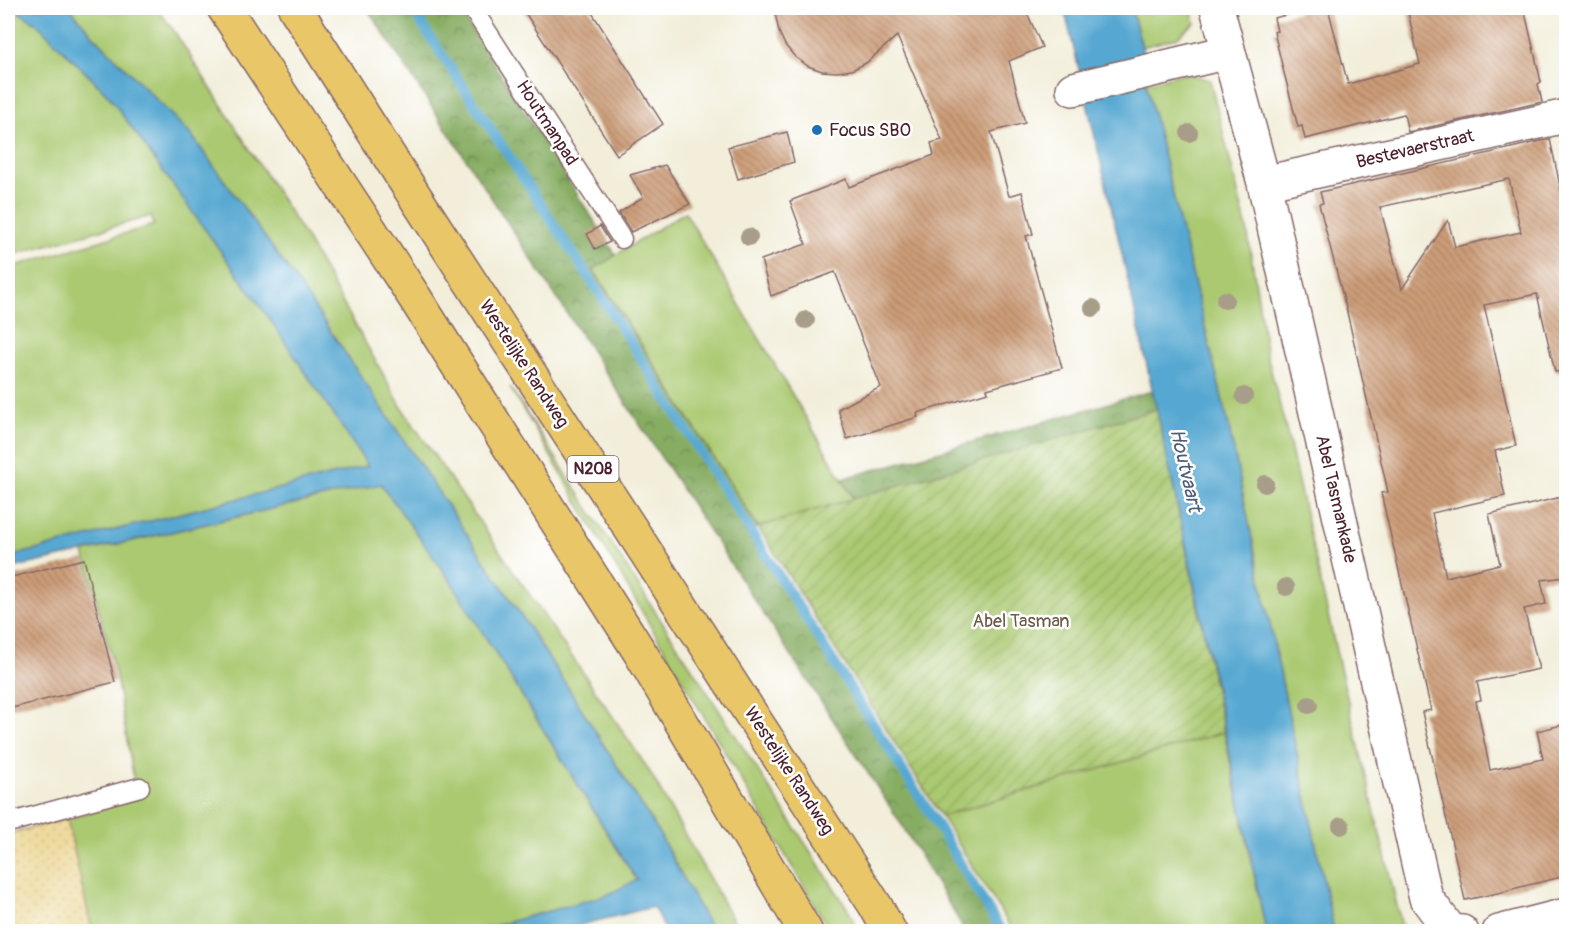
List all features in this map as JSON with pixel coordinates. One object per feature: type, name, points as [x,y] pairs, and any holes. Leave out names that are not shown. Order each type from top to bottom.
[{"type":"main road","points":[[224,8],[415,298],[628,634],[806,932]]},
{"type":"main road","name":"Westelijke Randweg","points":[[296,8],[401,175],[869,895],[890,932]]},
{"type":"street","name":"Abel Tasmankade","points":[[1217,8],[1264,183],[1426,898],[1451,931],[1462,932]]},
{"type":"street","points":[[1072,89],[1228,52]]},
{"type":"street","name":"Bestevaerstraat","points":[[1264,183],[1566,116]]},
{"type":"street","points":[[1499,932],[1566,915]]},
{"type":"lane","name":"Houtmanpad","points":[[472,8],[622,239]]},
{"type":"lane","points":[[8,823],[140,787]]},
{"type":"green space","points":[[8,8],[12,8],[35,22],[108,95],[271,321],[368,466],[8,557],[8,268],[154,225],[151,216],[8,256]]},
{"type":"green space","points":[[70,8],[157,8],[176,34],[303,233],[404,411],[648,769],[739,931],[712,931],[657,830],[511,600],[298,283],[192,136],[92,34]]},
{"type":"green space","points":[[367,8],[458,8],[616,255],[593,270],[758,527],[748,535],[889,754],[999,931],[965,931],[900,822]]},
{"type":"green space","points":[[1131,8],[1191,8],[1195,23],[1176,38],[1142,47]]},
{"type":"green space","points":[[1185,73],[1210,80],[1247,229],[1267,355],[1403,931],[1334,931],[1228,423],[1146,83]]},
{"type":"green space","points":[[685,212],[854,499],[758,527],[593,269]]},
{"type":"green space","points":[[510,387],[847,908],[859,931],[830,931]]},
{"type":"green space","points":[[1152,391],[1157,409],[854,499],[842,479]]},
{"type":"green space","name":"Abel Tasman","points":[[1157,409],[1224,732],[941,816],[758,527]]},
{"type":"green space","points":[[381,484],[450,580],[637,881],[607,895],[476,931],[92,931],[67,819],[137,798],[116,676],[84,552]]},
{"type":"green space","points":[[1224,732],[1266,931],[1013,931],[941,816]]},
{"type":"sand","points":[[67,819],[92,931],[8,931],[8,834]]},
{"type":"water","points":[[12,8],[70,8],[92,34],[192,136],[298,283],[511,600],[657,830],[712,931],[666,931],[653,907],[556,931],[476,931],[607,895],[637,880],[450,580],[381,484],[8,569],[8,557],[368,466],[271,321],[108,95],[35,22]]},
{"type":"water","name":"Houtvaart","points":[[1064,8],[1131,8],[1142,47],[1146,83],[1228,423],[1334,931],[1266,931],[1144,353]]},
{"type":"building","points":[[522,8],[589,8],[663,124],[617,155]]},
{"type":"building","points":[[774,8],[1025,8],[1042,47],[1009,61],[1025,123],[991,132],[1009,196],[1022,192],[1033,234],[1026,236],[1062,368],[987,389],[988,392],[917,413],[918,417],[847,439],[838,409],[881,387],[835,272],[771,296],[761,260],[806,244],[790,201],[846,179],[849,187],[934,155],[931,143],[942,140],[897,36],[866,63],[852,70],[822,71],[808,66],[795,57],[785,45],[779,32]]},
{"type":"building","points":[[1314,8],[1328,8],[1348,84],[1420,64],[1407,8],[1524,8],[1541,82],[1538,84],[1542,102],[1408,132],[1404,114],[1305,139],[1302,126],[1298,127],[1283,69],[1274,32],[1277,31],[1274,18]]},
{"type":"building","points":[[787,132],[794,162],[738,179],[728,147]]},
{"type":"building","points":[[1550,139],[1566,214],[1566,371],[1555,372],[1537,294],[1484,305],[1516,446],[1495,451],[1505,496],[1432,513],[1446,577],[1500,564],[1489,514],[1566,496],[1566,577],[1541,580],[1546,604],[1524,609],[1539,669],[1477,682],[1481,700],[1476,701],[1490,770],[1543,759],[1537,731],[1566,724],[1566,876],[1465,900],[1422,712],[1431,710],[1381,493],[1388,492],[1347,312],[1319,204],[1323,203],[1320,192]],"holes":[[[1509,179],[1521,232],[1455,247],[1448,220],[1402,289],[1380,207]]]},
{"type":"building","points":[[665,165],[690,204],[631,232],[619,213],[643,197],[630,175]]},
{"type":"building","points":[[600,226],[610,242],[595,249],[587,234]]},
{"type":"building","points":[[84,559],[115,682],[8,709],[8,578]]},
{"type":"waterway","points":[[411,8],[598,291],[933,818],[1002,932]]},
{"type":"place","name":"Focus SBO","points":[[817,130]]}]
